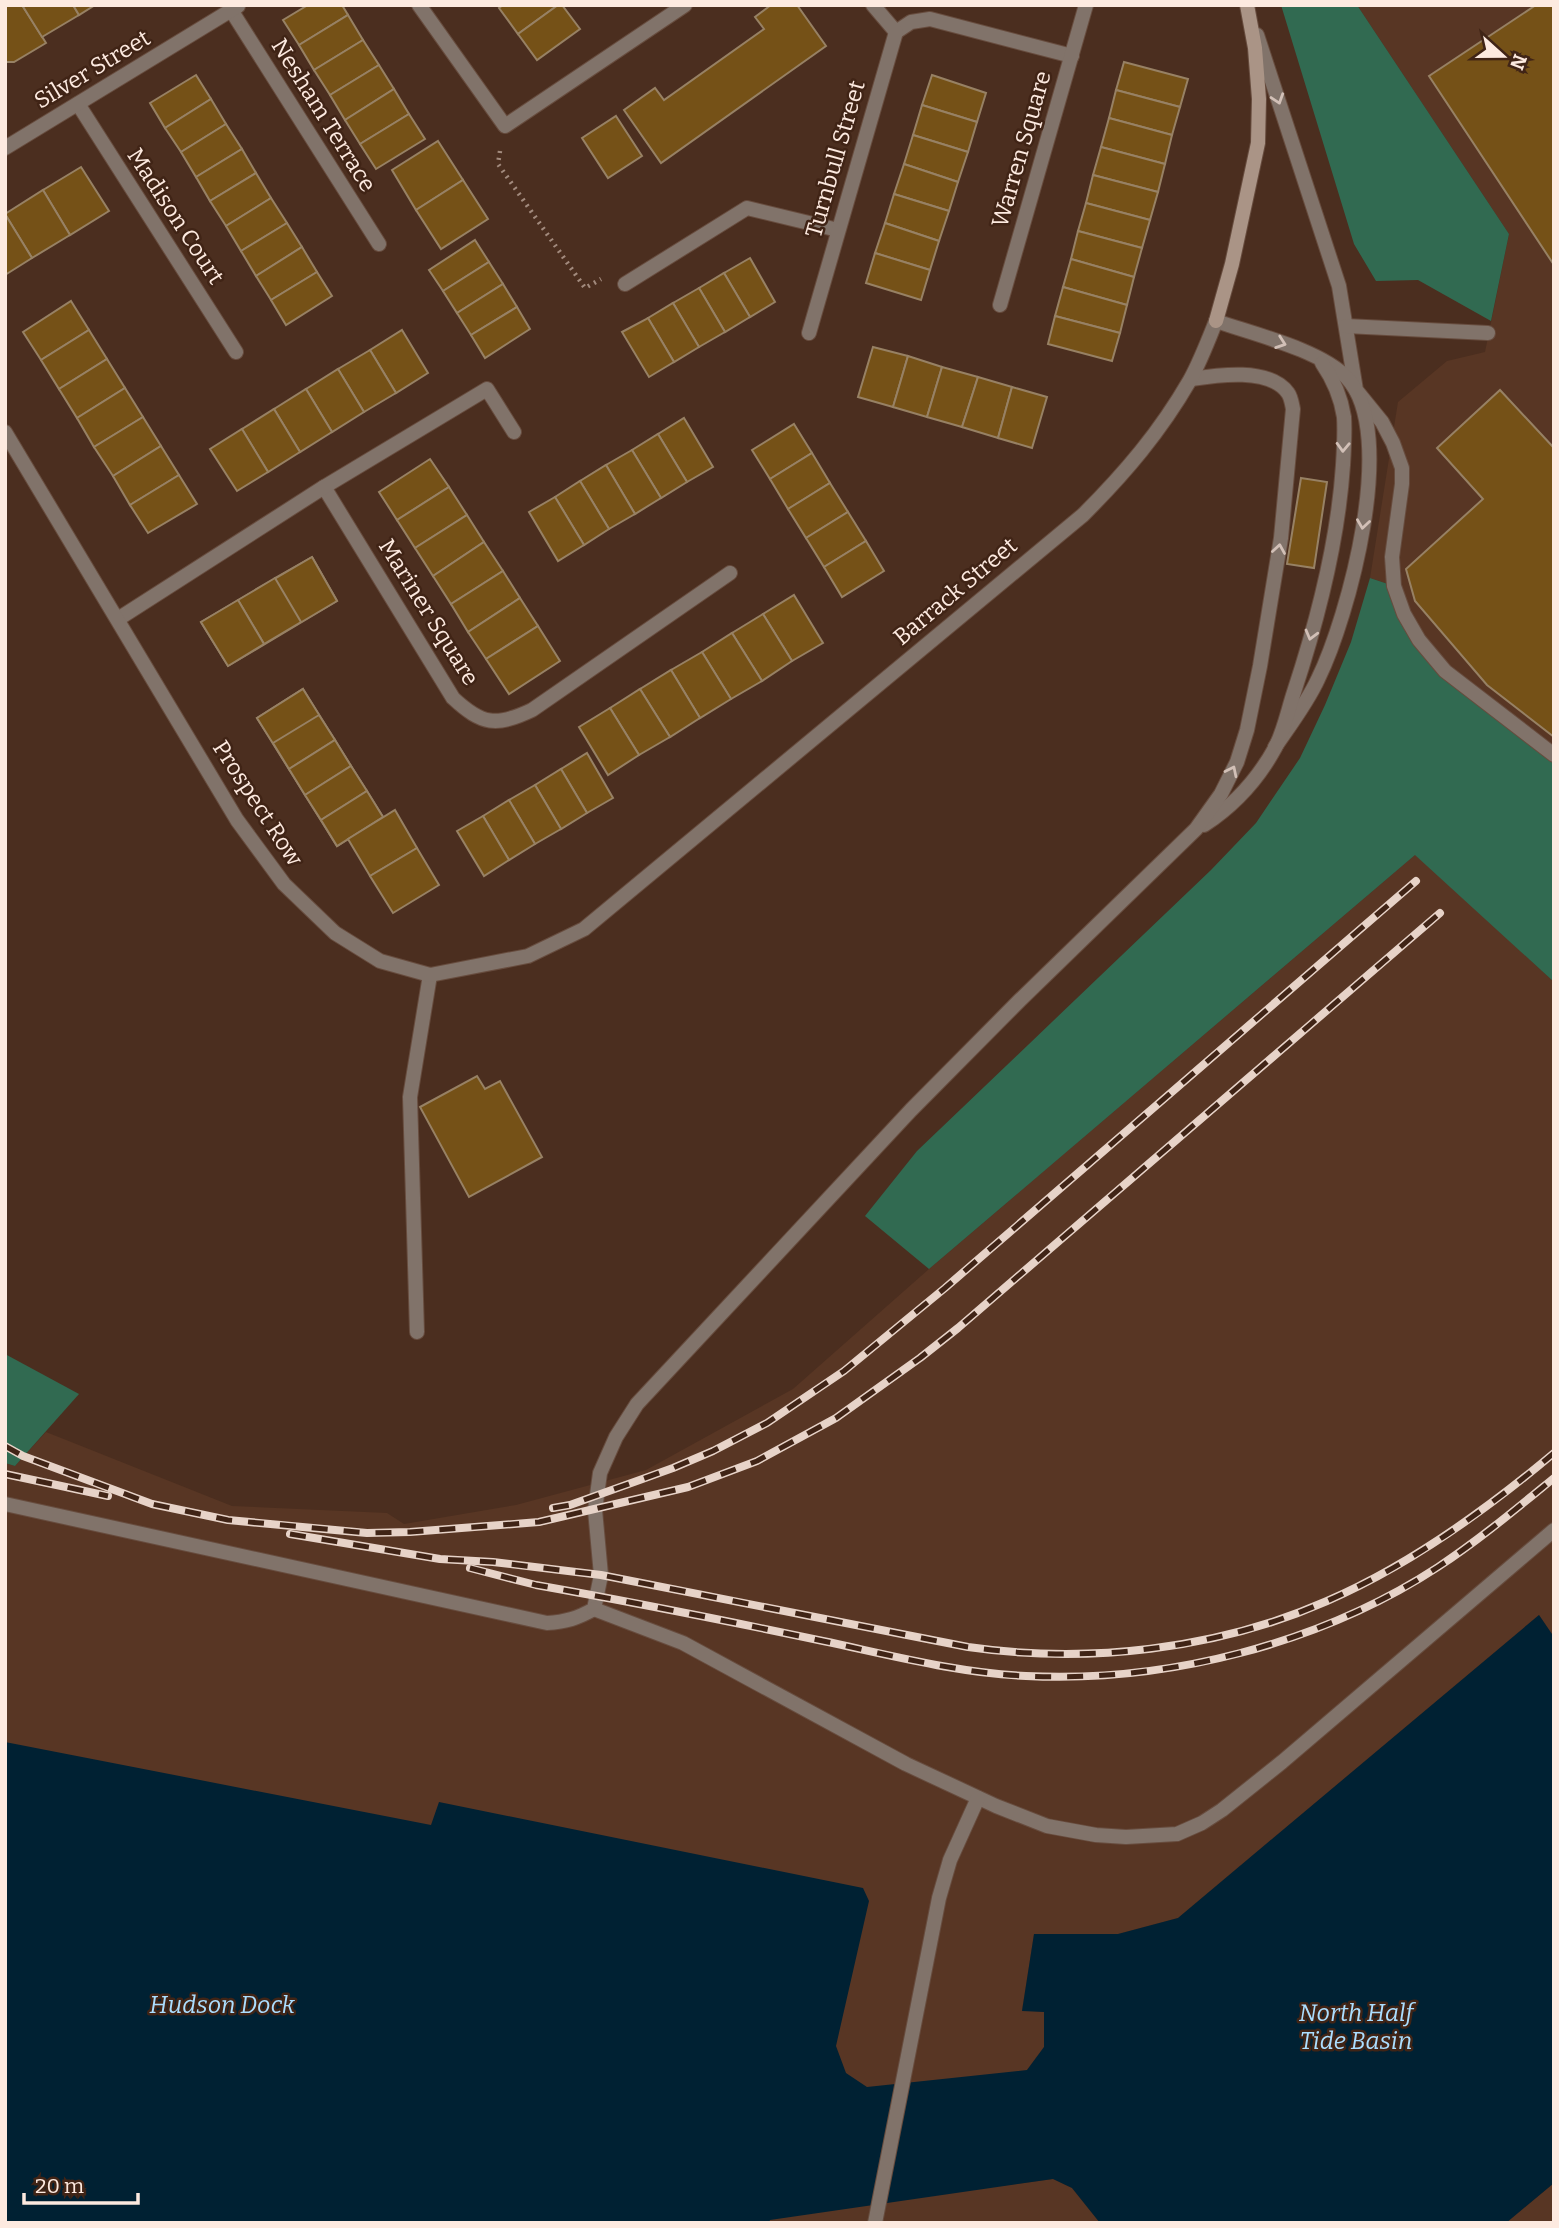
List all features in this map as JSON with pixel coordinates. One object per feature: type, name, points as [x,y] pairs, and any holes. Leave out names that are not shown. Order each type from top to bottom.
[{"type":"main road","name":"Barrack Street","points":[[1216,321],[1232,264],[1258,143],[1259,99],[1255,48],[1248,8]]},
{"type":"street","points":[[419,5],[505,126],[685,5]]},
{"type":"street","points":[[873,5],[896,32],[911,22],[930,19],[1072,56]]},
{"type":"street","name":"Warren Square","points":[[1000,305],[1086,5]]},
{"type":"street","name":"Silver Street","points":[[5,148],[235,8]]},
{"type":"street","name":"Nesham Terrace","points":[[235,8],[379,244]]},
{"type":"street","points":[[5,1504],[547,1623],[579,1618],[594,1609],[601,1576],[595,1510],[600,1473],[616,1437],[637,1404],[911,1110],[1020,1000],[1196,829],[1233,804],[1250,784],[1318,679],[1343,615],[1353,579],[1366,502],[1369,435],[1366,416],[1356,390],[1339,286],[1248,8]]},
{"type":"street","name":"Turnbull Street","points":[[809,333],[896,32]]},
{"type":"street","name":"Madison Court","points":[[78,104],[236,352]]},
{"type":"street","points":[[625,284],[747,208],[838,230]]},
{"type":"street","points":[[1216,321],[1320,359],[1343,374],[1382,422],[1402,468],[1392,557],[1394,586],[1404,614],[1419,640],[1445,671],[1554,755]]},
{"type":"street","name":"Barrack Street","points":[[430,975],[528,956],[584,929],[1083,515],[1124,474],[1163,423],[1191,379],[1216,321]]},
{"type":"street","points":[[1346,326],[1488,333]]},
{"type":"street","points":[[1339,399],[1347,341]]},
{"type":"street","points":[[1275,747],[1307,652],[1333,545],[1341,491],[1343,416],[1333,379],[1320,359]]},
{"type":"street","points":[[1191,379],[1219,375],[1264,377],[1280,385],[1288,393],[1293,409],[1281,538],[1247,730],[1237,762],[1226,784],[1196,829]]},
{"type":"street","points":[[118,619],[324,487],[487,389],[514,432]]},
{"type":"street","name":"Prospect Row","points":[[5,432],[237,820],[284,884],[335,933],[380,961],[430,975]]},
{"type":"street","name":"Mariner Square","points":[[324,487],[453,698],[470,714],[490,722],[513,719],[532,710],[730,573]]},
{"type":"street","points":[[417,1332],[410,1097],[430,975]]},
{"type":"street","points":[[594,1609],[683,1643],[906,1765],[1047,1826],[1096,1835],[1126,1837],[1177,1834],[1222,1811],[1554,1530]]},
{"type":"street","points":[[875,2223],[939,1898],[950,1860],[978,1798]]},
{"type":"path","points":[[505,126],[498,164],[585,288],[599,279],[625,284]]},
{"type":"shaded area","points":[[1357,5],[1554,5],[1554,755],[1445,671],[1394,586],[1370,578],[1398,402],[1447,361],[1485,352],[1509,234]]},
{"type":"shaded area","points":[[1416,854],[1554,982],[1554,1637],[1539,1615],[1178,1918],[1118,1934],[1034,1934],[1022,2010],[1044,2012],[1044,2047],[1027,2070],[1000,2186],[1053,2179],[1072,2188],[1100,2223],[5,2223],[5,1463],[15,1466],[46,1432],[232,1506],[387,1513],[404,1524],[516,1505],[646,1470],[793,1389],[929,1269]]},
{"type":"shaded area","points":[[1554,2183],[1554,2223],[1506,2223]]},
{"type":"green space","points":[[1281,5],[1357,5],[1509,234],[1491,321],[1418,280],[1376,281],[1354,244]]},
{"type":"green space","points":[[1370,578],[1394,586],[1419,640],[1554,755],[1554,982],[1415,855],[929,1269],[865,1216],[917,1151],[1211,870],[1256,823],[1300,758],[1325,705],[1351,642]]},
{"type":"green space","points":[[5,1354],[79,1394],[15,1466],[5,1463]]},
{"type":"water","name":"Hudson Dock","points":[[1539,1615],[1554,1637],[1554,2183],[1506,2223],[1100,2223],[1072,2188],[1053,2179],[770,2220],[769,2223],[5,2223],[5,1742],[431,1825],[439,1802],[863,1888],[869,1901],[836,2046],[846,2073],[867,2087],[1027,2070],[1044,2047],[1044,2012],[1022,2011],[1034,1934],[1118,1934],[1178,1918]]},
{"type":"building","points":[[22,5],[46,43],[14,62],[5,62],[5,7]]},
{"type":"building","points":[[22,5],[73,5],[79,15],[42,37]]},
{"type":"building","points":[[73,5],[95,5],[79,15]]},
{"type":"building","points":[[308,5],[342,5],[348,15],[299,45],[283,20]]},
{"type":"building","points":[[503,5],[558,5],[518,34],[499,8]]},
{"type":"building","points":[[558,5],[562,5],[580,29],[537,60],[518,34]]},
{"type":"building","points":[[771,5],[797,5],[826,46],[661,163],[624,110],[655,88],[664,100],[764,29],[755,17]]},
{"type":"building","points":[[1536,5],[1554,5],[1554,265],[1429,76]]},
{"type":"building","points":[[348,15],[363,40],[314,70],[299,45]]},
{"type":"building","points":[[363,40],[379,65],[330,95],[314,70]]},
{"type":"building","points":[[1124,62],[1188,79],[1180,107],[1116,90]]},
{"type":"building","points":[[379,65],[394,89],[345,120],[330,95]]},
{"type":"building","points":[[196,75],[211,99],[165,128],[150,103]]},
{"type":"building","points":[[932,75],[986,93],[977,122],[922,105]]},
{"type":"building","points":[[394,89],[409,114],[360,144],[345,120]]},
{"type":"building","points":[[1116,90],[1180,107],[1172,135],[1109,118]]},
{"type":"building","points":[[211,99],[226,124],[181,152],[165,128]]},
{"type":"building","points":[[922,105],[977,122],[968,152],[913,135]]},
{"type":"building","points":[[409,114],[425,139],[376,169],[360,144]]},
{"type":"building","points":[[616,116],[642,156],[608,178],[582,138]]},
{"type":"building","points":[[1109,118],[1172,135],[1165,164],[1101,147]]},
{"type":"building","points":[[226,124],[242,149],[196,177],[181,152]]},
{"type":"building","points":[[913,135],[968,152],[958,182],[904,164]]},
{"type":"building","points":[[438,141],[463,180],[416,210],[392,170]]},
{"type":"building","points":[[1101,147],[1165,164],[1158,192],[1093,175]]},
{"type":"building","points":[[242,149],[256,173],[210,201],[196,177]]},
{"type":"building","points":[[904,164],[958,182],[949,211],[894,194]]},
{"type":"building","points":[[81,167],[109,211],[70,235],[43,190]]},
{"type":"building","points":[[256,173],[271,198],[226,226],[210,201]]},
{"type":"building","points":[[1093,175],[1158,192],[1150,220],[1086,203]]},
{"type":"building","points":[[463,180],[488,219],[441,249],[416,210]]},
{"type":"building","points":[[43,190],[70,235],[32,258],[5,214]]},
{"type":"building","points":[[894,194],[949,211],[939,241],[885,223]]},
{"type":"building","points":[[271,198],[287,223],[241,251],[226,226]]},
{"type":"building","points":[[1086,203],[1150,220],[1142,248],[1078,231]]},
{"type":"building","points":[[5,214],[32,258],[5,275]]},
{"type":"building","points":[[287,223],[302,247],[256,276],[241,251]]},
{"type":"building","points":[[885,223],[939,241],[930,270],[875,253]]},
{"type":"building","points":[[1078,231],[1142,248],[1134,277],[1071,259]]},
{"type":"building","points":[[475,240],[489,262],[443,291],[429,270]]},
{"type":"building","points":[[302,247],[317,272],[271,300],[256,276]]},
{"type":"building","points":[[875,253],[930,270],[921,300],[866,283]]},
{"type":"building","points":[[750,258],[775,302],[750,317],[724,273]]},
{"type":"building","points":[[1071,259],[1134,277],[1127,305],[1063,287]]},
{"type":"building","points":[[489,262],[503,284],[457,313],[443,291]]},
{"type":"building","points":[[317,272],[332,296],[286,325],[271,300]]},
{"type":"building","points":[[724,273],[750,317],[725,332],[699,288]]},
{"type":"building","points":[[503,284],[517,307],[471,335],[457,313]]},
{"type":"building","points":[[1063,287],[1127,305],[1120,333],[1055,316]]},
{"type":"building","points":[[699,288],[725,332],[699,347],[673,303]]},
{"type":"building","points":[[71,301],[89,330],[41,360],[23,332]]},
{"type":"building","points":[[673,303],[699,347],[674,362],[648,318]]},
{"type":"building","points":[[517,307],[530,329],[485,358],[471,335]]},
{"type":"building","points":[[1055,316],[1120,333],[1112,361],[1048,344]]},
{"type":"building","points":[[648,318],[674,362],[649,377],[622,332]]},
{"type":"building","points":[[89,330],[107,359],[59,389],[41,360]]},
{"type":"building","points":[[402,330],[428,373],[396,393],[370,350]]},
{"type":"building","points":[[873,347],[908,356],[893,407],[858,397]]},
{"type":"building","points":[[370,350],[396,393],[364,412],[338,369]]},
{"type":"building","points":[[908,356],[942,367],[927,417],[893,407]]},
{"type":"building","points":[[107,359],[125,388],[77,418],[59,389]]},
{"type":"building","points":[[942,367],[978,377],[962,427],[927,417]]},
{"type":"building","points":[[338,369],[364,412],[332,432],[306,389]]},
{"type":"building","points":[[978,377],[1012,387],[998,438],[962,427]]},
{"type":"building","points":[[1012,387],[1047,397],[1032,448],[998,438]]},
{"type":"building","points":[[125,388],[143,417],[94,447],[77,418]]},
{"type":"building","points":[[306,389],[332,432],[300,452],[274,409]]},
{"type":"building","points":[[1500,390],[1554,448],[1554,737],[1487,685],[1415,601],[1406,569],[1483,499],[1437,448]]},
{"type":"building","points":[[274,409],[300,452],[268,472],[242,429]]},
{"type":"building","points":[[143,417],[161,446],[113,476],[94,447]]},
{"type":"building","points":[[684,418],[713,467],[687,482],[658,434]]},
{"type":"building","points":[[794,424],[812,453],[770,479],[752,450]]},
{"type":"building","points":[[242,429],[268,472],[237,491],[210,449]]},
{"type":"building","points":[[658,434],[687,482],[661,498],[632,450]]},
{"type":"building","points":[[161,446],[179,475],[130,505],[113,476]]},
{"type":"building","points":[[632,450],[661,498],[635,514],[606,465]]},
{"type":"building","points":[[812,453],[830,483],[788,509],[770,479]]},
{"type":"building","points":[[430,459],[449,487],[397,520],[379,492]]},
{"type":"building","points":[[606,465],[635,514],[609,529],[580,481]]},
{"type":"building","points":[[179,475],[197,504],[148,533],[130,505]]},
{"type":"building","points":[[1301,478],[1327,482],[1314,568],[1287,564]]},
{"type":"building","points":[[580,481],[609,529],[584,545],[555,497]]},
{"type":"building","points":[[830,483],[848,512],[806,538],[788,509]]},
{"type":"building","points":[[449,487],[467,515],[415,548],[397,520]]},
{"type":"building","points":[[555,497],[584,545],[558,561],[529,512]]},
{"type":"building","points":[[848,512],[866,541],[824,567],[806,538]]},
{"type":"building","points":[[467,515],[484,542],[433,576],[415,548]]},
{"type":"building","points":[[866,541],[884,571],[842,597],[824,567]]},
{"type":"building","points":[[484,542],[503,571],[451,604],[433,576]]},
{"type":"building","points":[[312,557],[337,601],[301,622],[275,578]]},
{"type":"building","points":[[312,557],[337,601],[228,666],[201,622]]},
{"type":"building","points":[[503,571],[520,598],[468,632],[451,604]]},
{"type":"building","points":[[275,578],[301,622],[264,644],[238,600]]},
{"type":"building","points":[[794,595],[823,643],[792,661],[763,614]]},
{"type":"building","points":[[520,598],[538,626],[486,659],[468,632]]},
{"type":"building","points":[[238,600],[264,644],[228,666],[201,622]]},
{"type":"building","points":[[763,614],[792,661],[762,681],[732,633]]},
{"type":"building","points":[[538,626],[560,661],[509,694],[486,659]]},
{"type":"building","points":[[732,633],[762,681],[731,699],[702,652]]},
{"type":"building","points":[[702,652],[731,699],[700,718],[671,670]]},
{"type":"building","points":[[671,670],[700,718],[670,737],[640,689]]},
{"type":"building","points":[[303,689],[319,715],[273,743],[257,718]]},
{"type":"building","points":[[303,689],[383,817],[337,846],[257,718]]},
{"type":"building","points":[[640,689],[670,737],[639,755],[610,708]]},
{"type":"building","points":[[610,708],[639,755],[608,775],[579,727]]},
{"type":"building","points":[[319,715],[335,740],[289,769],[273,743]]},
{"type":"building","points":[[335,740],[351,766],[305,795],[289,769]]},
{"type":"building","points":[[587,753],[613,798],[587,813],[561,769]]},
{"type":"building","points":[[351,766],[367,791],[321,820],[305,795]]},
{"type":"building","points":[[561,769],[587,813],[561,829],[535,785]]},
{"type":"building","points":[[535,785],[561,829],[535,844],[509,800]]},
{"type":"building","points":[[367,791],[383,817],[337,846],[321,820]]},
{"type":"building","points":[[509,800],[535,844],[509,860],[483,816]]},
{"type":"building","points":[[395,810],[417,848],[370,876],[348,839]]},
{"type":"building","points":[[483,816],[509,860],[484,876],[457,831]]},
{"type":"building","points":[[417,848],[439,885],[393,913],[370,876]]},
{"type":"building","points":[[477,1076],[485,1089],[500,1081],[542,1157],[469,1197],[420,1107]]},
{"type":"railway","points":[[553,1508],[570,1505],[713,1451],[767,1423],[844,1371],[945,1288],[1416,881]]},
{"type":"railway","points":[[5,1446],[23,1456],[152,1504],[228,1520],[367,1533],[539,1522],[688,1487],[757,1461],[836,1418],[920,1358],[1440,913]]},
{"type":"railway","points":[[290,1534],[440,1559],[493,1562],[601,1575],[968,1647],[1013,1652],[1105,1653],[1196,1642],[1285,1618],[1327,1601],[1417,1554],[1474,1516],[1554,1453]]},
{"type":"railway","points":[[5,1474],[108,1496]]},
{"type":"railway","points":[[470,1568],[536,1585],[950,1667],[1026,1676],[1133,1673],[1240,1653],[1344,1618],[1438,1567],[1554,1478]]},
{"type":"water label","name":"North Half Tide Basin","points":[[1356,2027]]}]
